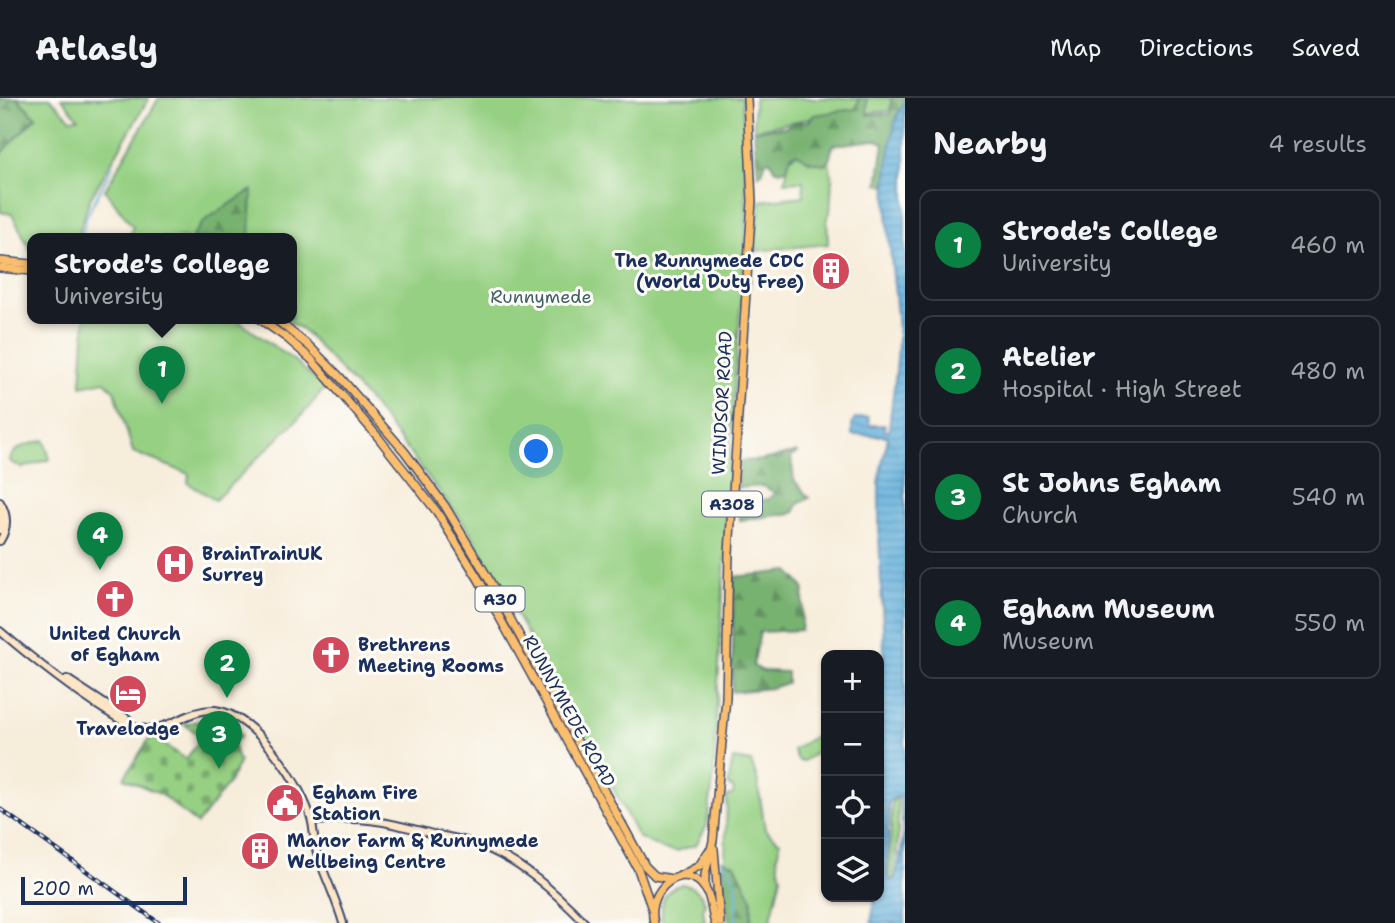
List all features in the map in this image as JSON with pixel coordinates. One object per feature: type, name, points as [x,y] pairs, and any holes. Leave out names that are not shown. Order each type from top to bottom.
[{"type":"main road","name":"WINDSOR ROAD","points":[[705,887],[705,874],[713,839],[726,698],[734,460],[752,201],[747,98]]},
{"type":"main road","points":[[0,261],[27,263]]},
{"type":"main road","points":[[0,268],[27,270]]},
{"type":"main road","name":"RUNNYMEDE ROAD","points":[[267,324],[311,359],[348,401],[422,491],[464,553],[638,869],[652,909]]},
{"type":"main road","name":"RUNNYMEDE ROAD","points":[[281,324],[320,356],[358,398],[405,452],[458,526],[588,758],[645,866],[655,876],[675,878]]},
{"type":"main road","points":[[0,502],[5,511],[0,541]]},
{"type":"main road","points":[[0,510],[3,524]]},
{"type":"main road","points":[[0,625],[33,656],[121,715],[145,726],[161,726]]},
{"type":"main road","points":[[0,631],[49,672],[119,719],[141,729],[153,729],[206,710],[235,717],[278,755],[294,782],[312,822],[317,851],[343,923]]},
{"type":"main road","points":[[312,822],[377,819],[478,845],[502,856],[548,889],[585,923]]},
{"type":"main road","name":"WINDSOR ROAD","points":[[652,909],[661,887],[703,861],[713,839]]},
{"type":"main road","points":[[713,839],[715,922]]},
{"type":"main road","name":"A30","points":[[675,878],[690,878],[705,887]]},
{"type":"main road","points":[[705,887],[715,922]]},
{"type":"main road","name":"A30","points":[[652,909],[652,922]]},
{"type":"green space","points":[[0,98],[17,98],[36,117],[0,155]]},
{"type":"green space","points":[[17,98],[50,98],[71,119],[78,118],[62,98],[149,98],[90,199],[79,233],[27,233],[27,243],[12,214],[0,212],[0,155],[36,117]]},
{"type":"green space","name":"Runnymede","points":[[159,98],[742,98],[747,216],[732,420],[713,781],[707,825],[696,845],[677,851],[663,849],[638,837],[469,530],[372,404],[305,332],[293,324],[297,324],[297,233],[131,233],[133,227],[105,190]]},
{"type":"green space","points":[[754,98],[905,98],[899,110],[806,119],[754,130]]},
{"type":"green space","points":[[859,98],[867,98],[867,115],[890,114],[891,98],[905,98],[905,114],[893,131],[886,185],[878,184],[884,143],[876,140],[833,145],[829,161],[825,164],[809,161],[796,153],[791,155],[787,169],[780,171],[774,169],[770,160],[766,161],[762,173],[758,175],[754,130],[785,127],[796,122],[808,122],[814,115],[854,109]]},
{"type":"green space","points":[[796,153],[809,161],[824,164],[829,161],[832,179],[830,213],[827,217],[828,244],[755,251],[760,201],[804,196],[803,181],[785,182],[789,160]]},
{"type":"green space","points":[[252,190],[250,233],[195,233],[204,221]]},
{"type":"green space","points":[[85,324],[242,324],[296,362],[325,388],[303,414],[215,500],[188,483],[189,474],[133,452],[115,392],[105,381],[81,386]]},
{"type":"green space","points":[[44,440],[50,459],[22,468],[9,461],[19,449]]},
{"type":"green space","points":[[798,452],[791,457],[794,480],[809,498],[798,504],[794,513],[740,520],[740,505],[768,499],[775,493],[763,486],[738,488],[741,461],[762,460]]},
{"type":"green space","points":[[789,571],[804,588],[801,630],[760,632],[753,666],[763,671],[787,672],[787,683],[771,688],[732,692],[734,577]]},
{"type":"green space","points":[[215,718],[234,727],[241,736],[233,743],[240,761],[229,783],[197,824],[162,795],[124,778],[151,736],[186,759],[202,737],[184,724]]},
{"type":"green space","points":[[821,728],[821,750],[799,761],[793,750],[818,734]]},
{"type":"green space","points":[[733,759],[751,762],[757,778],[765,830],[780,842],[777,857],[781,877],[770,923],[751,923],[752,915],[725,861],[727,796],[733,795],[734,789],[728,785]]},
{"type":"green space","points":[[898,799],[898,837],[894,877],[891,879],[892,804],[893,800]]},
{"type":"green space","points":[[721,860],[735,864],[752,899],[751,923],[729,923]]},
{"type":"green space","points":[[682,884],[694,888],[701,895],[705,903],[705,923],[662,923],[666,894]]},
{"type":"water","points":[[905,103],[905,923],[871,923],[874,902],[884,902],[884,650],[879,478],[888,436],[852,435],[852,424],[855,419],[868,417],[870,425],[885,425],[884,431],[889,431],[898,333],[887,186],[888,162],[896,119]],"holes":[[[901,797],[903,838],[896,878],[890,880],[887,877],[889,802]]]},
{"type":"waterway","points":[[82,233],[87,216],[113,165]]},
{"type":"waterway","points":[[720,859],[732,874],[737,888],[736,923]]},
{"type":"railway","points":[[0,809],[159,923]]},
{"type":"place","name":"The Runnymede CDC (World Duty Free)","points":[[831,271]]},
{"type":"place","name":"Strode's College","points":[[162,404]]},
{"type":"place","name":"BrainTrainUK Surrey","points":[[175,564]]},
{"type":"place","name":"Egham Museum","points":[[100,570]]},
{"type":"place","name":"United Church of Egham","points":[[115,599]]},
{"type":"place","name":"Brethrens Meeting Rooms","points":[[331,655]]},
{"type":"place","name":"Travelodge","points":[[128,694]]},
{"type":"place","name":"Atelier","points":[[227,698]]},
{"type":"place","name":"St Johns Egham","points":[[219,769]]},
{"type":"place","name":"Egham Fire Station","points":[[285,803]]},
{"type":"place","name":"Manor Farm & Runnymede Wellbeing Centre","points":[[260,851]]}]
